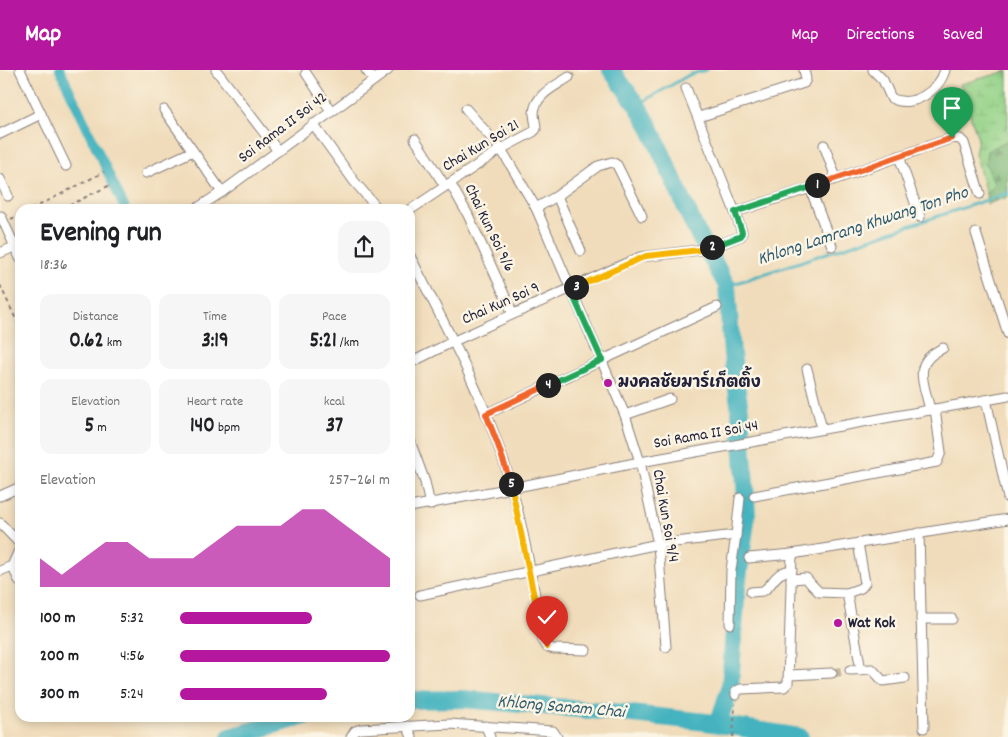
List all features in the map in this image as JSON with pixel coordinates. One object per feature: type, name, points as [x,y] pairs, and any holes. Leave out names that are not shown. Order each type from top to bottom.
[{"type":"street","points":[[20,70],[66,166]]},
{"type":"street","points":[[216,70],[278,151]]},
{"type":"street","points":[[366,70],[374,80]]},
{"type":"street","name":"Soi Rama II Soi 42","points":[[204,204],[388,70]]},
{"type":"street","points":[[699,117],[804,83],[806,79],[804,70]]},
{"type":"street","points":[[873,70],[883,80],[891,98],[903,102],[924,96],[936,88],[945,70]]},
{"type":"street","points":[[306,73],[331,111]]},
{"type":"street","name":"Chai Kun Soi 21","points":[[415,206],[501,149],[533,132],[536,128],[535,106],[542,94],[569,77]]},
{"type":"street","name":"Chai Kun Soi 9","points":[[415,360],[513,314],[646,256],[700,250],[741,236],[742,232],[735,212],[686,88]]},
{"type":"street","name":"Chai Kun Soi 9/4","points":[[466,109],[501,149],[536,208],[625,415],[640,462],[658,544],[666,647]]},
{"type":"street","points":[[164,110],[222,192]]},
{"type":"street","points":[[0,134],[41,114]]},
{"type":"street","points":[[313,124],[344,168],[374,204]]},
{"type":"street","points":[[735,212],[952,138],[960,139],[964,143],[980,194]]},
{"type":"street","name":"Chai Kun Soi 9/6","points":[[415,139],[468,215],[513,314]]},
{"type":"street","points":[[824,145],[836,178]]},
{"type":"street","points":[[146,173],[193,151]]},
{"type":"street","points":[[900,156],[920,217]]},
{"type":"street","points":[[536,208],[557,196],[598,166],[612,162],[617,165],[642,216]]},
{"type":"street","points":[[0,179],[8,196]]},
{"type":"street","points":[[810,188],[832,246]]},
{"type":"street","points":[[557,196],[581,251]]},
{"type":"street","points":[[0,253],[14,246],[2,216]]},
{"type":"street","points":[[976,233],[1008,334]]},
{"type":"street","points":[[415,266],[454,341],[498,445],[512,488],[543,640],[547,647],[554,649],[586,650]]},
{"type":"street","points":[[486,414],[717,307]]},
{"type":"street","points":[[754,496],[937,462],[942,452],[933,410],[921,372],[930,354],[943,348]]},
{"type":"street","points":[[807,370],[822,429]]},
{"type":"street","name":"Soi Rama II Soi 44","points":[[415,506],[640,462],[1008,396]]},
{"type":"street","points":[[625,415],[670,399]]},
{"type":"street","points":[[986,400],[1008,498]]},
{"type":"street","points":[[415,455],[425,482],[430,504]]},
{"type":"street","points":[[0,496],[15,489]]},
{"type":"street","points":[[730,624],[731,570],[740,498]]},
{"type":"street","points":[[750,558],[792,554],[1008,519]]},
{"type":"street","points":[[0,523],[15,539]]},
{"type":"street","points":[[919,533],[924,728]]},
{"type":"street","points":[[420,595],[658,544],[736,535]]},
{"type":"street","points":[[751,592],[763,591],[783,571],[806,578],[819,592],[847,593],[861,588],[865,582],[858,543]]},
{"type":"street","points":[[736,695],[736,692],[745,688],[784,688],[788,683],[792,554]]},
{"type":"street","points":[[0,571],[12,566],[15,559]]},
{"type":"street","points":[[12,566],[15,572]]},
{"type":"street","points":[[847,593],[860,670]]},
{"type":"street","points":[[921,619],[952,619]]},
{"type":"street","points":[[850,670],[872,669],[883,681],[905,678]]},
{"type":"street","points":[[789,675],[832,673]]},
{"type":"street","points":[[351,737],[355,731],[360,729],[450,724],[553,731],[557,737]]},
{"type":"street","points":[[407,726],[412,737]]},
{"type":"street","points":[[486,726],[490,737]]},
{"type":"path","points":[[42,204],[104,172]]},
{"type":"path","points":[[72,204],[110,185]]},
{"type":"path","points":[[0,285],[15,317]]},
{"type":"path","points":[[733,737],[736,695]]},
{"type":"green space","points":[[1008,71],[1008,140],[987,151],[985,161],[994,183],[986,194],[975,153],[978,139],[960,84]]},
{"type":"green space","points":[[1008,140],[1008,197],[987,204],[986,194],[994,183],[985,161],[987,151]]},
{"type":"waterway","points":[[60,70],[123,204]]},
{"type":"waterway","points":[[611,70],[649,125],[695,228],[727,286],[732,354],[740,411],[747,514],[737,586],[730,688],[718,724]]},
{"type":"waterway","points":[[637,105],[689,75],[706,70]]},
{"type":"waterway","name":"Khlong Lamrang Khwang Ton Pho","points":[[727,286],[1008,193]]},
{"type":"waterway","name":"Khlong Sanam Chai","points":[[415,700],[463,699],[613,712],[706,722],[800,737]]},
{"type":"waterway","name":"Khlong Sanam Chai","points":[[230,737],[284,722]]},
{"type":"tunnel","points":[[832,673],[850,670]]},
{"type":"place","name":"มงคลชัยมาร์เก็ตติ้ง","points":[[608,383]]},
{"type":"place","name":"Wat Kok","points":[[838,623]]},
{"type":"route","points":[[547,647],[543,640],[512,488],[486,414],[602,360],[570,289],[646,256],[700,250],[736,239],[741,236],[742,232],[735,212],[952,138]]}]
